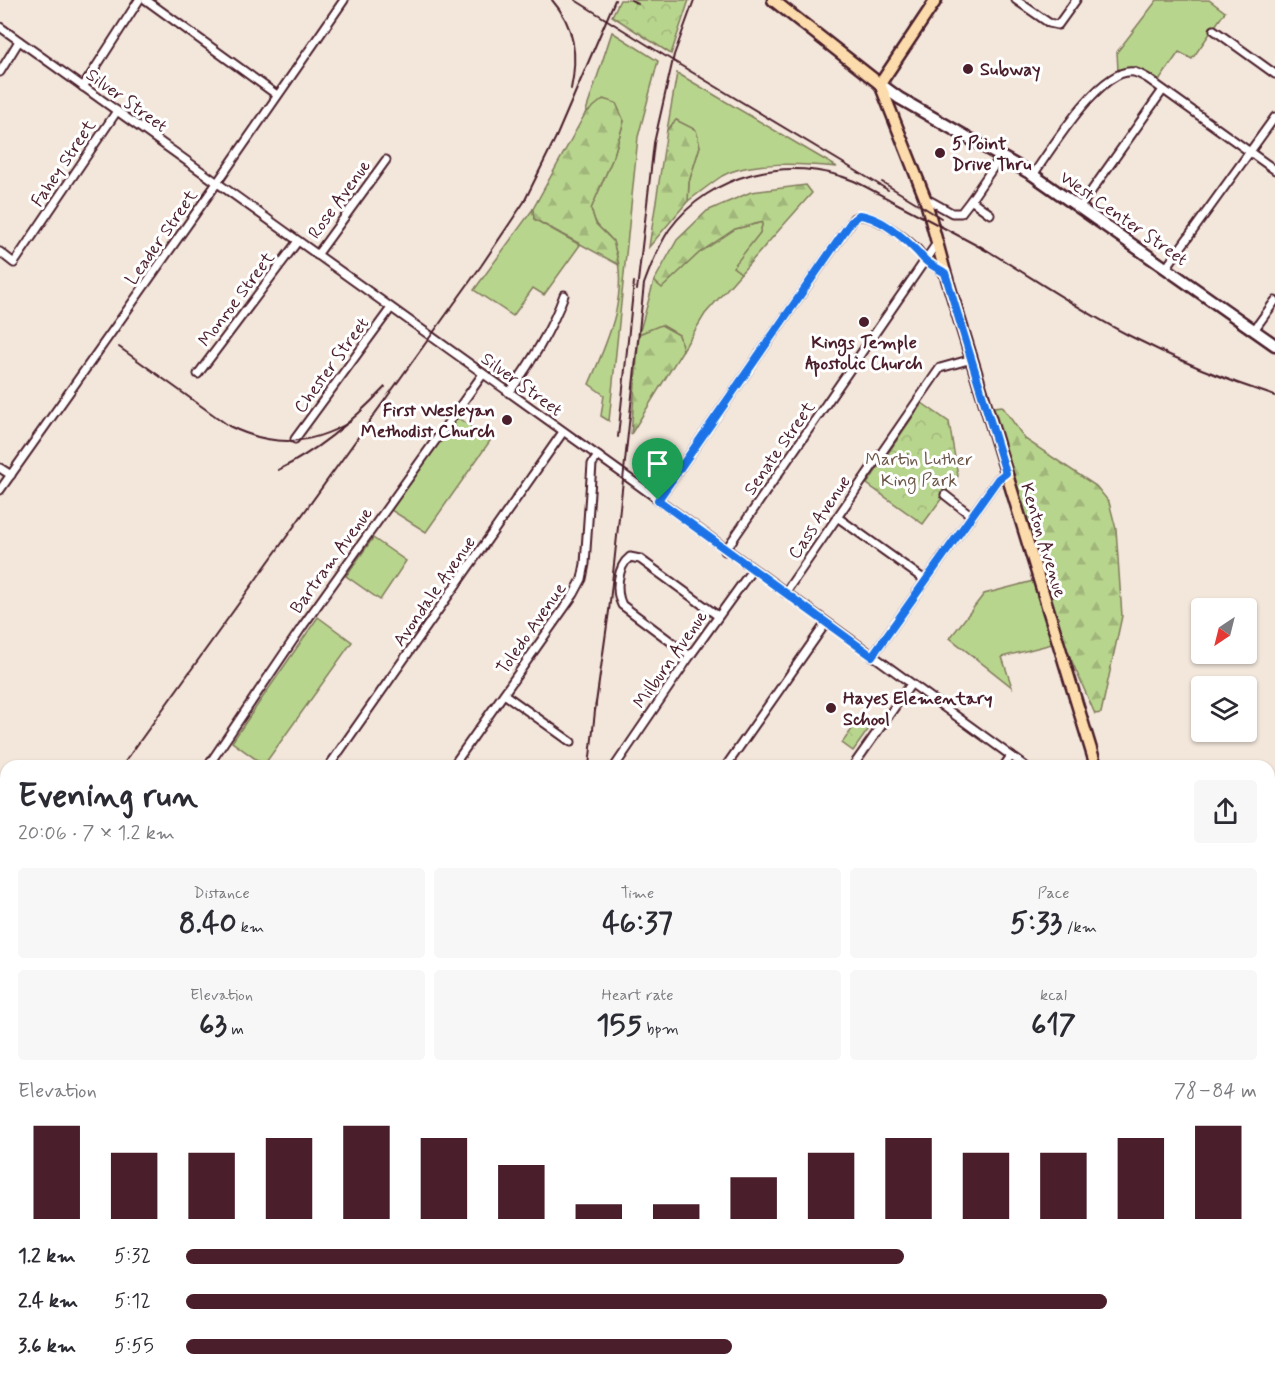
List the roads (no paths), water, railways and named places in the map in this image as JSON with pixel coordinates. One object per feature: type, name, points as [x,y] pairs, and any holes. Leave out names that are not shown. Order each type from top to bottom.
[{"type":"main road","name":"West Center Street","points":[[773,0],[899,98],[1033,175],[1275,345]]},
{"type":"main road","points":[[880,84],[936,0]]},
{"type":"main road","name":"Kenton Avenue","points":[[880,84],[925,198],[945,273],[1094,760]]},
{"type":"street","points":[[83,87],[138,0]]},
{"type":"street","points":[[146,0],[277,95]]},
{"type":"street","name":"Leader Street","points":[[0,490],[344,0]]},
{"type":"street","points":[[1016,0],[1049,23],[1058,25],[1076,0]]},
{"type":"street","name":"Silver Street","points":[[0,27],[1017,760]]},
{"type":"street","points":[[1214,30],[1275,74]]},
{"type":"street","points":[[0,72],[19,41]]},
{"type":"street","points":[[1033,175],[1088,98],[1102,85],[1119,75],[1133,72],[1147,78],[1275,170]]},
{"type":"street","points":[[1080,207],[1163,90]]},
{"type":"street","name":"Fahey Street","points":[[0,252],[14,262],[117,111]]},
{"type":"street","points":[[1166,268],[1275,117]]},
{"type":"street","points":[[925,198],[952,213],[961,213],[1001,156]]},
{"type":"street","name":"Rose Avenue","points":[[317,255],[386,160]]},
{"type":"street","points":[[971,200],[990,214]]},
{"type":"street","points":[[658,500],[851,222],[859,215],[879,221],[914,246],[926,261],[945,273]]},
{"type":"street","name":"Monroe Street","points":[[198,374],[298,241]]},
{"type":"street","name":"Senate Street","points":[[725,550],[937,243]]},
{"type":"street","points":[[509,393],[550,328],[564,295]]},
{"type":"street","points":[[1254,330],[1275,301]]},
{"type":"street","name":"Chester Street","points":[[295,439],[391,308]]},
{"type":"street","name":"Cass Avenue","points":[[785,593],[940,368],[972,359]]},
{"type":"street","name":"Bartram Avenue","points":[[212,760],[309,617],[483,374]]},
{"type":"street","name":"Avondale Avenue","points":[[333,760],[563,432]]},
{"type":"street","name":"Toledo Avenue","points":[[457,760],[574,594],[582,579],[592,464],[598,456]]},
{"type":"street","points":[[0,468],[10,475]]},
{"type":"street","points":[[872,656],[998,479],[1006,473]]},
{"type":"street","points":[[945,495],[972,516]]},
{"type":"street","points":[[837,517],[925,580]]},
{"type":"street","points":[[690,656],[622,605],[618,597],[619,576],[623,562],[630,558],[640,558],[718,616]]},
{"type":"street","name":"Milburn Avenue","points":[[619,760],[752,570]]},
{"type":"street","points":[[730,760],[826,623]]},
{"type":"street","points":[[858,760],[911,684]]},
{"type":"street","points":[[504,694],[571,742]]},
{"type":"street","points":[[1008,760],[1011,756]]},
{"type":"railway","points":[[552,0],[566,20],[573,42],[574,65],[571,89]]},
{"type":"railway","points":[[575,0],[888,190]]},
{"type":"railway","points":[[126,760],[481,266],[524,202],[557,135],[615,0]]},
{"type":"railway","points":[[631,0],[638,4]]},
{"type":"railway","points":[[637,290],[654,143],[674,55],[694,0]]},
{"type":"railway","points":[[595,710],[609,611],[644,284],[669,230],[686,210],[706,194],[729,182],[753,174],[804,169],[829,173],[854,181],[987,251]]},
{"type":"railway","points":[[882,182],[941,218]]},
{"type":"railway","points":[[980,246],[1073,304],[1130,336],[1201,369],[1275,396]]},
{"type":"railway","points":[[618,437],[634,282]]},
{"type":"railway","points":[[119,347],[229,426],[260,438],[290,441],[305,439],[320,436],[350,422]]},
{"type":"railway","points":[[278,470],[308,453],[335,433],[385,387]]},
{"type":"railway","points":[[590,760],[596,702]]},
{"type":"place","name":"Subway","points":[[968,69]]},
{"type":"place","name":"5 Point Drive Thru","points":[[940,153]]},
{"type":"place","name":"Kings Temple Apostolic Church","points":[[864,322]]},
{"type":"place","name":"First Wesleyan Methodist Church","points":[[507,420]]},
{"type":"place","name":"Hayes Elementary School","points":[[831,708]]},
{"type":"park label","name":"Martin Luther King Park","points":[[919,469]]}]
